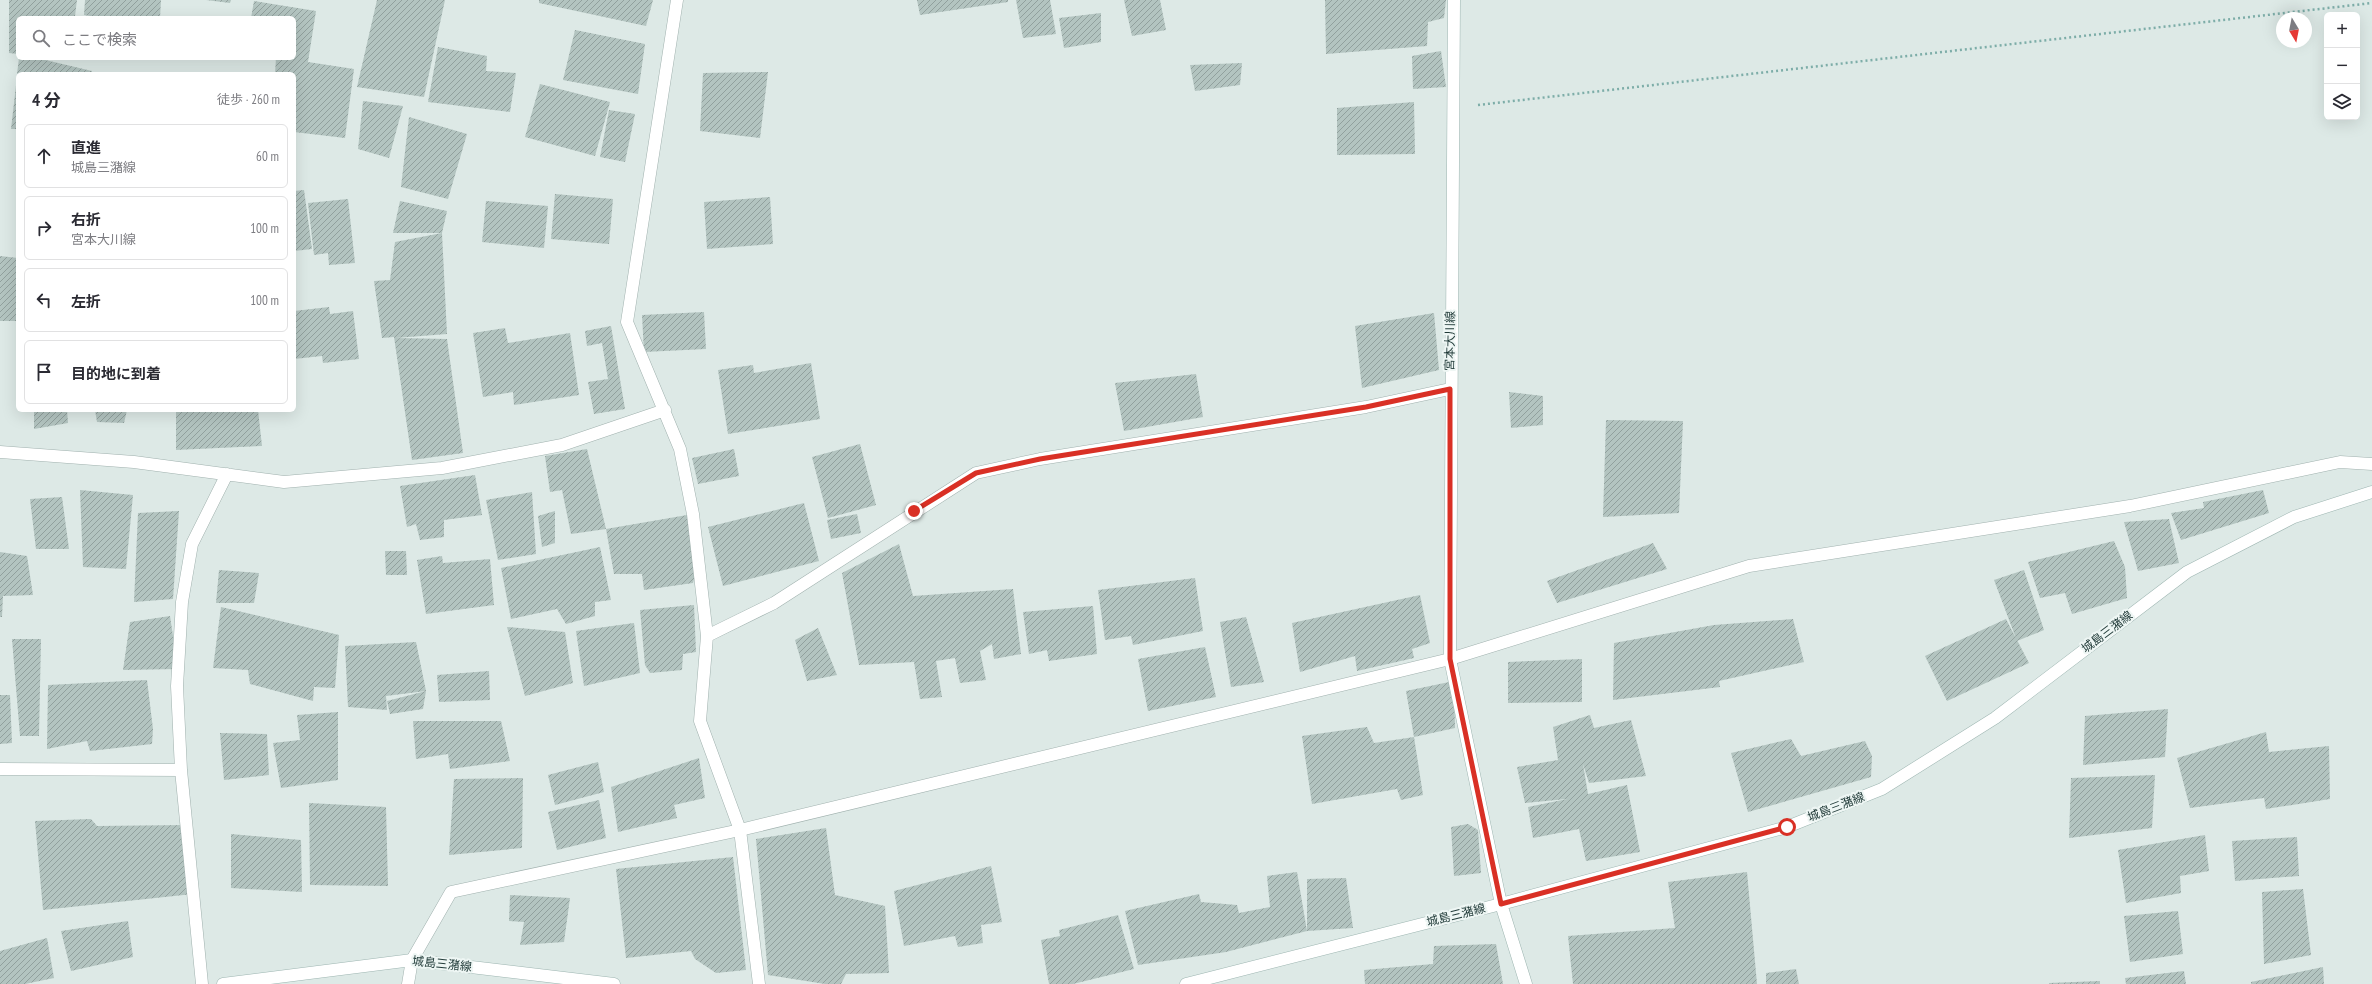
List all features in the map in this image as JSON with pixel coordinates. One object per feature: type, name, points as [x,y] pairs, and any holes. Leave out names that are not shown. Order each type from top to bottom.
[{"type":"street","points":[[677,0],[627,322],[680,449],[693,514],[707,636],[700,721],[740,830],[759,984]]},
{"type":"street","name":"宮本大川線","points":[[1454,0],[1450,389],[1450,659],[1501,904],[1526,984]]},
{"type":"street","points":[[707,636],[774,603],[976,473],[1040,459],[1366,407],[1450,389]]},
{"type":"street","points":[[0,452],[134,462],[284,482],[442,468],[562,446],[665,410]]},
{"type":"street","points":[[408,984],[412,960],[451,892],[740,830],[1450,659],[1749,566],[2130,506],[2340,462],[2372,464]]},
{"type":"street","points":[[202,984],[181,770],[176,686],[182,602],[192,544],[227,474]]},
{"type":"street","name":"城島三潴線","points":[[1186,984],[1501,904],[1787,827],[1882,789],[1995,718],[2187,572],[2294,517],[2372,492]]},
{"type":"street","points":[[0,769],[181,770]]},
{"type":"street","name":"城島三潴線","points":[[223,984],[412,960],[614,984]]},
{"type":"path","points":[[1454,108],[2372,3]]},
{"type":"building","points":[[9,0],[77,0],[75,16],[16,16],[16,54],[9,53]]},
{"type":"building","points":[[85,0],[161,0],[160,16],[84,15]]},
{"type":"building","points":[[206,0],[231,0],[230,3]]},
{"type":"building","points":[[377,0],[445,0],[424,97],[357,87]]},
{"type":"building","points":[[539,0],[653,0],[646,26],[539,3]]},
{"type":"building","points":[[917,0],[1008,0],[1008,2],[920,15]]},
{"type":"building","points":[[1016,0],[1050,0],[1056,34],[1023,38]]},
{"type":"building","points":[[1124,0],[1160,0],[1166,30],[1132,36]]},
{"type":"building","points":[[1325,0],[1446,0],[1444,18],[1428,22],[1427,46],[1326,54]]},
{"type":"building","points":[[254,1],[316,11],[308,62],[354,69],[345,138],[296,132],[296,72],[275,72],[276,60],[296,60],[296,16],[251,16]]},
{"type":"building","points":[[1101,13],[1101,42],[1064,48],[1059,18]]},
{"type":"building","points":[[575,30],[645,44],[638,94],[563,80]]},
{"type":"building","points":[[438,47],[487,56],[486,71],[516,73],[510,112],[428,102]]},
{"type":"building","points":[[1441,51],[1446,87],[1413,89],[1412,56]]},
{"type":"building","points":[[19,60],[45,60],[92,71],[92,72],[17,72]]},
{"type":"building","points":[[1242,63],[1240,85],[1195,91],[1190,65]]},
{"type":"building","points":[[768,72],[760,138],[700,131],[703,73]]},
{"type":"building","points":[[540,84],[610,102],[595,156],[525,137]]},
{"type":"building","points":[[16,86],[16,129],[11,129]]},
{"type":"building","points":[[363,101],[403,106],[389,158],[358,149]]},
{"type":"building","points":[[1414,102],[1415,154],[1337,155],[1337,108]]},
{"type":"building","points":[[609,110],[635,114],[625,162],[600,157]]},
{"type":"building","points":[[409,117],[467,134],[448,199],[401,187]]},
{"type":"building","points":[[304,190],[312,249],[296,251],[296,191]]},
{"type":"building","points":[[555,194],[613,199],[609,244],[551,239]]},
{"type":"building","points":[[770,197],[773,244],[707,249],[704,202]]},
{"type":"building","points":[[348,199],[355,263],[329,265],[328,253],[314,255],[308,203]]},
{"type":"building","points":[[400,201],[447,211],[442,233],[393,233]]},
{"type":"building","points":[[486,201],[548,206],[544,248],[482,242]]},
{"type":"building","points":[[442,233],[447,334],[396,338],[447,339],[463,453],[412,460],[394,337],[382,338],[374,281],[390,280],[395,242]]},
{"type":"building","points":[[0,256],[16,258],[16,321],[0,321]]},
{"type":"building","points":[[329,307],[330,314],[353,311],[359,359],[323,363],[322,356],[296,359],[296,311]]},
{"type":"building","points":[[704,312],[706,349],[644,352],[642,315]]},
{"type":"building","points":[[1434,313],[1439,370],[1362,388],[1355,326]]},
{"type":"building","points":[[611,326],[625,409],[594,414],[588,382],[608,379],[602,343],[587,346],[585,331]]},
{"type":"building","points":[[505,328],[508,343],[570,333],[579,395],[514,405],[513,392],[483,397],[473,333]]},
{"type":"building","points":[[811,363],[820,419],[728,434],[718,370],[753,365],[754,373]]},
{"type":"building","points":[[1196,374],[1203,417],[1124,431],[1115,383]]},
{"type":"building","points":[[1509,392],[1543,396],[1543,425],[1511,428]]},
{"type":"building","points":[[34,412],[67,412],[68,423],[34,429]]},
{"type":"building","points":[[95,412],[127,412],[124,423],[97,422]]},
{"type":"building","points":[[176,412],[258,412],[262,446],[176,450]]},
{"type":"building","points":[[1606,420],[1683,421],[1679,513],[1603,517]]},
{"type":"building","points":[[860,444],[876,505],[828,518],[812,457]]},
{"type":"building","points":[[587,449],[606,529],[571,534],[562,490],[550,492],[545,456]]},
{"type":"building","points":[[734,449],[739,476],[698,484],[692,458]]},
{"type":"building","points":[[475,475],[482,515],[444,520],[444,537],[420,540],[416,524],[407,527],[400,486]]},
{"type":"building","points":[[80,490],[133,495],[126,569],[83,567]]},
{"type":"building","points":[[2263,490],[2269,513],[2181,540],[2171,513],[2204,508],[2203,502]]},
{"type":"building","points":[[532,492],[536,554],[498,560],[486,500]]},
{"type":"building","points":[[62,497],[69,549],[36,549],[30,499]]},
{"type":"building","points":[[804,503],[819,561],[723,586],[708,527]]},
{"type":"building","points":[[179,511],[173,599],[134,602],[138,513]]},
{"type":"building","points":[[555,511],[555,543],[542,547],[538,516]]},
{"type":"building","points":[[693,514],[700,558],[693,583],[644,590],[642,574],[614,574],[606,529]]},
{"type":"building","points":[[857,514],[861,533],[831,539],[827,520]]},
{"type":"building","points":[[2169,519],[2179,563],[2138,571],[2124,522]]},
{"type":"building","points":[[2114,541],[2125,567],[2127,598],[2072,614],[2065,593],[2040,598],[2028,562]]},
{"type":"building","points":[[1653,543],[1667,569],[1557,603],[1547,581]]},
{"type":"building","points":[[899,544],[913,596],[1013,589],[1021,654],[994,659],[992,644],[980,651],[986,680],[960,683],[955,658],[936,661],[942,697],[920,699],[914,662],[859,665],[842,573]]},
{"type":"building","points":[[600,547],[611,600],[595,602],[595,616],[566,624],[557,609],[511,619],[501,568]]},
{"type":"building","points":[[385,551],[406,551],[407,575],[386,575]]},
{"type":"building","points":[[0,552],[27,556],[33,595],[3,596],[2,617],[0,617]]},
{"type":"building","points":[[442,556],[443,563],[490,559],[494,605],[426,614],[417,560]]},
{"type":"building","points":[[219,570],[259,573],[254,603],[216,603]]},
{"type":"building","points":[[2024,570],[2044,630],[2017,641],[1994,580]]},
{"type":"building","points":[[1195,578],[1203,631],[1133,645],[1131,636],[1105,640],[1098,590]]},
{"type":"building","points":[[1420,595],[1430,643],[1412,649],[1414,658],[1357,671],[1355,656],[1300,672],[1292,623]]},
{"type":"building","points":[[694,605],[696,652],[683,654],[682,670],[650,673],[645,665],[640,610]]},
{"type":"building","points":[[1093,606],[1097,654],[1049,661],[1047,650],[1029,654],[1023,612]]},
{"type":"building","points":[[221,607],[339,635],[335,688],[314,687],[313,701],[250,684],[248,670],[213,668]]},
{"type":"building","points":[[170,616],[178,669],[123,670],[130,622]]},
{"type":"building","points":[[1246,617],[1264,682],[1231,687],[1220,622]]},
{"type":"building","points":[[1793,619],[1804,662],[1719,681],[1720,687],[1613,700],[1614,643],[1714,625]]},
{"type":"building","points":[[2006,619],[2029,663],[1947,701],[1925,656]]},
{"type":"building","points":[[634,623],[640,673],[584,686],[576,631]]},
{"type":"building","points":[[507,627],[565,632],[573,683],[525,696]]},
{"type":"building","points":[[818,628],[837,675],[807,681],[795,640]]},
{"type":"building","points":[[12,639],[41,639],[39,736],[20,736]]},
{"type":"building","points":[[416,642],[426,691],[386,696],[387,710],[348,707],[345,646]]},
{"type":"building","points":[[1205,647],[1216,697],[1148,711],[1138,659]]},
{"type":"building","points":[[1582,659],[1582,702],[1508,703],[1508,662]]},
{"type":"building","points":[[489,671],[490,700],[439,702],[437,675]]},
{"type":"building","points":[[147,680],[153,729],[152,744],[90,751],[87,741],[47,749],[48,685]]},
{"type":"building","points":[[1454,681],[1455,728],[1414,737],[1406,691]]},
{"type":"building","points":[[426,691],[423,709],[390,714],[387,701]]},
{"type":"building","points":[[0,695],[10,695],[12,743],[0,744]]},
{"type":"building","points":[[2168,709],[2165,757],[2083,765],[2085,716]]},
{"type":"building","points":[[338,712],[338,780],[281,788],[273,743],[300,740],[297,715]]},
{"type":"building","points":[[1590,715],[1594,728],[1631,720],[1646,776],[1589,783],[1583,764],[1588,794],[1627,785],[1640,852],[1586,861],[1579,829],[1533,838],[1528,807],[1567,799],[1525,803],[1517,767],[1558,760],[1553,727]]},
{"type":"building","points":[[413,721],[501,721],[510,761],[450,769],[448,754],[416,759]]},
{"type":"building","points":[[1367,727],[1374,743],[1414,737],[1423,795],[1401,800],[1397,789],[1312,804],[1302,736]]},
{"type":"building","points":[[2266,732],[2269,752],[2329,746],[2330,799],[2266,809],[2264,798],[2190,808],[2177,758]]},
{"type":"building","points":[[220,733],[267,734],[269,775],[224,780]]},
{"type":"building","points":[[1791,739],[1801,756],[1865,741],[1872,756],[1871,777],[1748,812],[1731,753]]},
{"type":"building","points":[[699,758],[705,798],[674,805],[677,818],[618,832],[611,787]]},
{"type":"building","points":[[598,762],[604,792],[555,805],[548,775]]},
{"type":"building","points":[[2155,775],[2152,828],[2069,838],[2071,778]]},
{"type":"building","points":[[523,778],[522,848],[449,855],[454,779]]},
{"type":"building","points":[[599,800],[606,838],[557,850],[548,812]]},
{"type":"building","points":[[309,803],[386,807],[388,886],[310,885]]},
{"type":"building","points":[[91,819],[97,826],[186,825],[193,894],[43,910],[35,821]]},
{"type":"building","points":[[1468,824],[1478,830],[1481,873],[1454,876],[1451,827]]},
{"type":"building","points":[[826,828],[835,895],[885,906],[889,973],[846,974],[841,984],[825,984],[768,975],[756,839]]},
{"type":"building","points":[[231,834],[301,840],[302,892],[231,888]]},
{"type":"building","points":[[2205,835],[2209,871],[2180,876],[2181,893],[2126,903],[2118,850]]},
{"type":"building","points":[[2297,837],[2299,876],[2235,881],[2232,841]]},
{"type":"building","points":[[733,857],[746,970],[716,973],[695,959],[691,951],[626,958],[616,869]]},
{"type":"building","points":[[991,866],[1002,922],[981,925],[983,943],[958,947],[955,936],[904,946],[894,891]]},
{"type":"building","points":[[1297,872],[1307,931],[1226,952],[1138,965],[1125,911],[1199,894],[1201,902],[1237,905],[1239,913],[1270,907],[1267,876]]},
{"type":"building","points":[[1747,872],[1757,984],[1573,984],[1568,936],[1675,928],[1668,882]]},
{"type":"building","points":[[1346,878],[1353,928],[1307,931],[1307,879]]},
{"type":"building","points":[[2303,889],[2311,955],[2264,964],[2262,892]]},
{"type":"building","points":[[510,895],[570,898],[564,942],[520,945],[524,922],[509,921]]},
{"type":"building","points":[[2178,911],[2183,954],[2130,962],[2124,916]]},
{"type":"building","points":[[1118,915],[1134,969],[1073,984],[1049,984],[1041,940],[1060,936],[1059,930]]},
{"type":"building","points":[[128,921],[133,957],[71,971],[61,931]]},
{"type":"building","points":[[47,938],[54,978],[25,984],[0,984],[0,951]]},
{"type":"building","points":[[1496,944],[1503,984],[1365,984],[1364,970],[1433,964],[1434,946]]},
{"type":"building","points":[[2323,967],[2324,984],[2251,984],[2251,982]]},
{"type":"building","points":[[1796,969],[1799,984],[1766,984],[1766,973]]},
{"type":"building","points":[[2184,971],[2186,984],[2126,984],[2125,978]]},
{"type":"building","points":[[2100,981],[2100,984],[2049,984],[2049,983]]},
{"type":"route","points":[[914,511],[976,473],[1040,459],[1366,407],[1450,389],[1450,659],[1501,904],[1787,827]]}]
